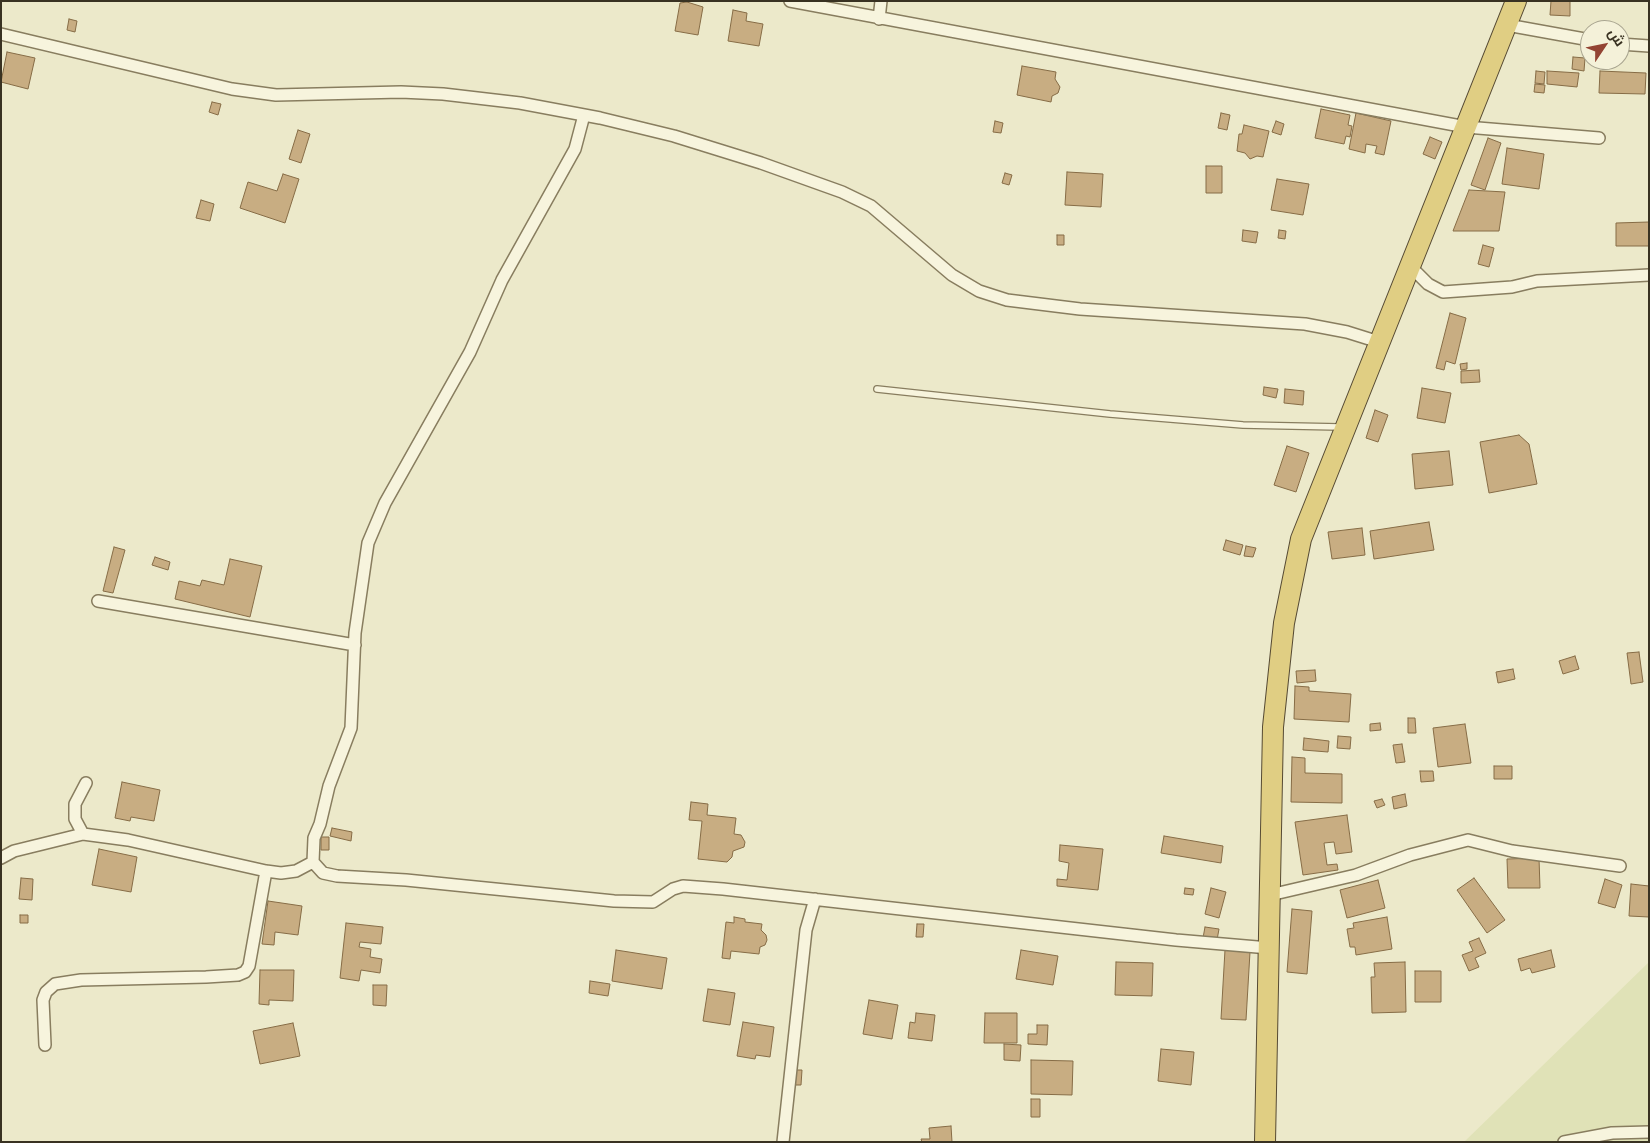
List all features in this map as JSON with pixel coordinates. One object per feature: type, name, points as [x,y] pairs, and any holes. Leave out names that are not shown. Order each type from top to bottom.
[{"type":"highway","points":[[1265,1142],[1273,727],[1284,623],[1300,539],[1516,1]]},
{"type":"street","points":[[790,1],[1466,127],[1599,138]]},
{"type":"street","points":[[879,19],[881,1]]},
{"type":"street","points":[[1507,25],[1580,38]]},
{"type":"street","points":[[1,34],[241,90],[276,95],[401,92],[443,94],[520,102],[584,115],[674,136],[761,163],[842,192],[871,206],[952,275],[979,291],[1007,300],[1080,309],[1305,324],[1347,332],[1379,342]]},
{"type":"street","points":[[1630,45],[1649,46]]},
{"type":"street","points":[[584,115],[575,149],[502,280],[470,352],[374,526],[368,543],[355,645],[351,728],[329,786],[320,824],[314,838],[313,862],[323,873],[337,876],[406,880],[614,901],[653,902],[673,889],[683,886],[1176,940],[1269,948]]},
{"type":"street","points":[[1410,266],[1428,284],[1443,292],[1512,287],[1537,281],[1649,275]]},
{"type":"street","points":[[98,600],[355,645]]},
{"type":"street","points":[[83,834],[75,819],[74,804],[86,783]]},
{"type":"street","points":[[1,858],[14,851],[83,834],[128,840],[282,873],[296,871],[313,862]]},
{"type":"street","points":[[1270,895],[1356,875],[1410,856],[1468,840],[1512,851],[1620,866]]},
{"type":"street","points":[[45,1045],[43,1000],[46,992],[54,984],[81,980],[238,975],[244,972],[249,966],[266,871]]},
{"type":"street","points":[[783,1142],[806,930],[815,899]]},
{"type":"street","points":[[1564,1142],[1612,1133],[1649,1132]]},
{"type":"lane","points":[[877,389],[1110,414],[1243,425],[1345,427]]},
{"type":"green space","points":[[1649,962],[1649,1142],[1464,1142]]},
{"type":"building","points":[[1551,1],[1570,1],[1570,16],[1550,15]]},
{"type":"building","points":[[687,2],[703,7],[698,35],[675,31],[680,3]]},
{"type":"building","points":[[733,10],[747,13],[746,21],[763,24],[759,46],[728,41]]},
{"type":"building","points":[[69,19],[77,21],[75,32],[67,30]]},
{"type":"building","points":[[7,52],[35,58],[28,89],[1,82]]},
{"type":"building","points":[[1573,57],[1580,58],[1580,70],[1584,71],[1572,69]]},
{"type":"building","points":[[1022,66],[1056,72],[1055,79],[1060,87],[1058,93],[1052,96],[1051,102],[1017,95]]},
{"type":"building","points":[[1536,71],[1545,72],[1544,84],[1535,83]]},
{"type":"building","points":[[1547,71],[1579,73],[1577,87],[1547,84]]},
{"type":"building","points":[[1600,71],[1646,73],[1645,94],[1599,93]]},
{"type":"building","points":[[1535,84],[1545,85],[1544,93],[1534,92]]},
{"type":"building","points":[[212,102],[221,104],[218,115],[209,112]]},
{"type":"building","points":[[1321,109],[1350,115],[1348,125],[1352,126],[1350,137],[1346,136],[1344,144],[1315,138]]},
{"type":"building","points":[[1221,113],[1230,115],[1227,130],[1218,128]]},
{"type":"building","points":[[1356,113],[1391,121],[1384,155],[1375,153],[1377,146],[1366,144],[1365,153],[1349,149]]},
{"type":"building","points":[[995,121],[1003,123],[1001,133],[993,132]]},
{"type":"building","points":[[1276,121],[1284,124],[1281,135],[1272,132]]},
{"type":"building","points":[[1244,125],[1269,131],[1263,157],[1257,156],[1250,159],[1245,153],[1237,151],[1239,134],[1242,134]]},
{"type":"building","points":[[298,130],[310,134],[301,163],[289,159]]},
{"type":"building","points":[[1430,137],[1442,142],[1435,159],[1423,154]]},
{"type":"building","points":[[1488,138],[1501,143],[1485,190],[1471,185]]},
{"type":"building","points":[[1507,148],[1544,154],[1539,189],[1502,184]]},
{"type":"building","points":[[1206,166],[1222,166],[1222,193],[1206,193]]},
{"type":"building","points":[[1067,172],[1103,174],[1101,207],[1065,205]]},
{"type":"building","points":[[1005,173],[1012,175],[1009,185],[1002,183]]},
{"type":"building","points":[[283,174],[299,179],[285,223],[240,208],[248,182],[277,191]]},
{"type":"building","points":[[1277,179],[1309,184],[1303,215],[1271,210]]},
{"type":"building","points":[[1469,190],[1505,192],[1499,231],[1453,231]]},
{"type":"building","points":[[201,200],[214,204],[210,221],[196,218]]},
{"type":"building","points":[[1649,222],[1649,246],[1616,246],[1616,223]]},
{"type":"building","points":[[1243,230],[1258,232],[1256,243],[1242,241]]},
{"type":"building","points":[[1279,230],[1286,231],[1285,239],[1278,238]]},
{"type":"building","points":[[1057,235],[1064,235],[1064,245],[1057,245]]},
{"type":"building","points":[[1483,245],[1494,248],[1489,267],[1478,264]]},
{"type":"building","points":[[1450,313],[1466,318],[1455,364],[1446,361],[1444,370],[1436,368]]},
{"type":"building","points":[[1467,363],[1467,369],[1461,370],[1460,364]]},
{"type":"building","points":[[1479,370],[1480,382],[1461,383],[1461,371]]},
{"type":"building","points":[[1264,387],[1278,389],[1276,398],[1263,395]]},
{"type":"building","points":[[1422,388],[1451,393],[1445,423],[1417,418]]},
{"type":"building","points":[[1285,389],[1304,391],[1303,405],[1284,403]]},
{"type":"building","points":[[1375,410],[1388,415],[1378,442],[1366,438]]},
{"type":"building","points":[[1519,435],[1529,444],[1537,484],[1489,493],[1480,442]]},
{"type":"building","points":[[1287,446],[1309,453],[1296,492],[1274,485]]},
{"type":"building","points":[[1449,451],[1453,485],[1415,489],[1412,454]]},
{"type":"building","points":[[1429,522],[1434,550],[1374,559],[1370,531]]},
{"type":"building","points":[[1362,528],[1365,555],[1332,559],[1328,532]]},
{"type":"building","points":[[1226,540],[1243,545],[1240,555],[1223,550]]},
{"type":"building","points":[[1246,546],[1256,548],[1253,557],[1244,556]]},
{"type":"building","points":[[114,547],[125,550],[113,593],[103,591]]},
{"type":"building","points":[[155,557],[170,562],[168,570],[152,565]]},
{"type":"building","points":[[230,559],[262,566],[250,617],[175,599],[179,581],[200,586],[202,580],[224,585]]},
{"type":"building","points":[[1639,652],[1643,682],[1631,684],[1627,653]]},
{"type":"building","points":[[1575,656],[1579,669],[1563,674],[1559,661]]},
{"type":"building","points":[[1513,669],[1515,679],[1498,683],[1496,672]]},
{"type":"building","points":[[1315,670],[1316,681],[1297,683],[1296,671]]},
{"type":"building","points":[[1295,686],[1309,687],[1309,691],[1351,694],[1349,722],[1294,719]]},
{"type":"building","points":[[1408,718],[1415,718],[1416,733],[1408,733]]},
{"type":"building","points":[[1380,723],[1381,730],[1370,731],[1370,724]]},
{"type":"building","points":[[1465,724],[1471,763],[1438,767],[1433,728]]},
{"type":"building","points":[[1338,736],[1351,737],[1350,749],[1337,748]]},
{"type":"building","points":[[1304,738],[1329,741],[1328,752],[1303,750]]},
{"type":"building","points":[[1402,744],[1405,762],[1396,763],[1393,745]]},
{"type":"building","points":[[1292,757],[1305,758],[1305,773],[1342,774],[1342,803],[1291,802]]},
{"type":"building","points":[[1494,766],[1512,766],[1512,779],[1494,779]]},
{"type":"building","points":[[1420,771],[1433,771],[1434,781],[1421,782]]},
{"type":"building","points":[[122,782],[160,790],[154,821],[131,817],[130,821],[115,818]]},
{"type":"building","points":[[1405,794],[1407,806],[1394,809],[1392,797]]},
{"type":"building","points":[[1382,799],[1385,805],[1377,808],[1374,801]]},
{"type":"building","points":[[691,802],[708,804],[707,815],[736,818],[734,834],[741,835],[745,842],[744,847],[733,851],[732,857],[727,862],[698,859],[702,821],[689,820]]},
{"type":"building","points":[[1347,815],[1352,852],[1336,854],[1334,842],[1324,843],[1327,865],[1337,864],[1338,870],[1303,875],[1295,822]]},
{"type":"building","points":[[332,828],[352,832],[351,841],[330,836]]},
{"type":"building","points":[[1164,836],[1223,846],[1221,863],[1161,853]]},
{"type":"building","points":[[321,837],[329,837],[329,850],[321,850]]},
{"type":"building","points":[[1060,845],[1103,849],[1098,890],[1057,886],[1057,879],[1067,880],[1069,863],[1059,861]]},
{"type":"building","points":[[99,849],[137,857],[131,892],[92,885]]},
{"type":"building","points":[[1539,858],[1540,888],[1508,888],[1507,859]]},
{"type":"building","points":[[21,878],[33,879],[32,900],[19,899]]},
{"type":"building","points":[[1474,878],[1505,920],[1487,933],[1457,890]]},
{"type":"building","points":[[1605,879],[1622,885],[1615,908],[1598,903]]},
{"type":"building","points":[[1378,880],[1385,908],[1347,918],[1340,890]]},
{"type":"building","points":[[1631,884],[1649,886],[1649,917],[1629,916]]},
{"type":"building","points":[[1185,888],[1194,889],[1193,895],[1184,894]]},
{"type":"building","points":[[1211,888],[1226,892],[1219,918],[1205,914]]},
{"type":"building","points":[[268,901],[302,906],[298,935],[275,932],[274,945],[262,944]]},
{"type":"building","points":[[1292,909],[1312,911],[1307,974],[1287,972]]},
{"type":"building","points":[[20,915],[28,915],[28,923],[20,923]]},
{"type":"building","points":[[734,917],[745,919],[745,922],[762,924],[761,930],[766,935],[767,940],[765,945],[760,947],[759,954],[731,951],[730,959],[722,958],[726,922],[734,923]]},
{"type":"building","points":[[1387,917],[1392,949],[1356,955],[1355,947],[1350,947],[1347,929],[1354,928],[1353,923]]},
{"type":"building","points":[[346,923],[383,927],[381,944],[360,942],[359,947],[371,949],[370,957],[382,959],[380,973],[361,970],[359,981],[340,978]]},
{"type":"building","points":[[917,924],[924,924],[923,937],[916,937]]},
{"type":"building","points":[[1205,927],[1219,929],[1217,940],[1203,938]]},
{"type":"building","points":[[1479,938],[1486,953],[1475,958],[1479,967],[1469,971],[1462,955],[1473,951],[1469,942]]},
{"type":"building","points":[[616,950],[667,958],[662,989],[612,981]]},
{"type":"building","points":[[1021,950],[1058,956],[1053,985],[1016,979]]},
{"type":"building","points":[[1225,950],[1250,952],[1246,1020],[1221,1019]]},
{"type":"building","points":[[1551,950],[1555,967],[1532,973],[1530,968],[1521,971],[1518,959]]},
{"type":"building","points":[[1116,962],[1153,963],[1152,996],[1115,995]]},
{"type":"building","points":[[1405,962],[1406,1012],[1372,1013],[1371,977],[1375,977],[1374,963]]},
{"type":"building","points":[[260,970],[294,970],[293,1001],[269,1000],[269,1005],[259,1004]]},
{"type":"building","points":[[1415,971],[1441,971],[1441,1002],[1415,1002]]},
{"type":"building","points":[[590,981],[610,984],[608,996],[589,993]]},
{"type":"building","points":[[373,985],[387,985],[386,1006],[373,1005]]},
{"type":"building","points":[[708,989],[735,993],[730,1025],[703,1021]]},
{"type":"building","points":[[869,1000],[898,1005],[892,1039],[863,1034]]},
{"type":"building","points":[[916,1013],[935,1015],[932,1041],[908,1038],[910,1022],[915,1023]]},
{"type":"building","points":[[985,1013],[1017,1013],[1017,1043],[984,1043]]},
{"type":"building","points":[[743,1022],[774,1027],[770,1057],[756,1055],[755,1059],[737,1056]]},
{"type":"building","points":[[293,1023],[300,1056],[260,1064],[253,1031]]},
{"type":"building","points":[[1037,1025],[1048,1025],[1047,1045],[1028,1044],[1028,1034],[1037,1034]]},
{"type":"building","points":[[1004,1044],[1021,1045],[1020,1061],[1004,1060]]},
{"type":"building","points":[[1161,1049],[1194,1052],[1191,1085],[1158,1081]]},
{"type":"building","points":[[1031,1060],[1073,1061],[1072,1095],[1031,1094]]},
{"type":"building","points":[[794,1070],[802,1070],[801,1085],[793,1085]]},
{"type":"building","points":[[1031,1099],[1040,1099],[1040,1117],[1031,1117]]},
{"type":"building","points":[[951,1126],[952,1142],[922,1142],[921,1139],[930,1139],[929,1128]]}]
